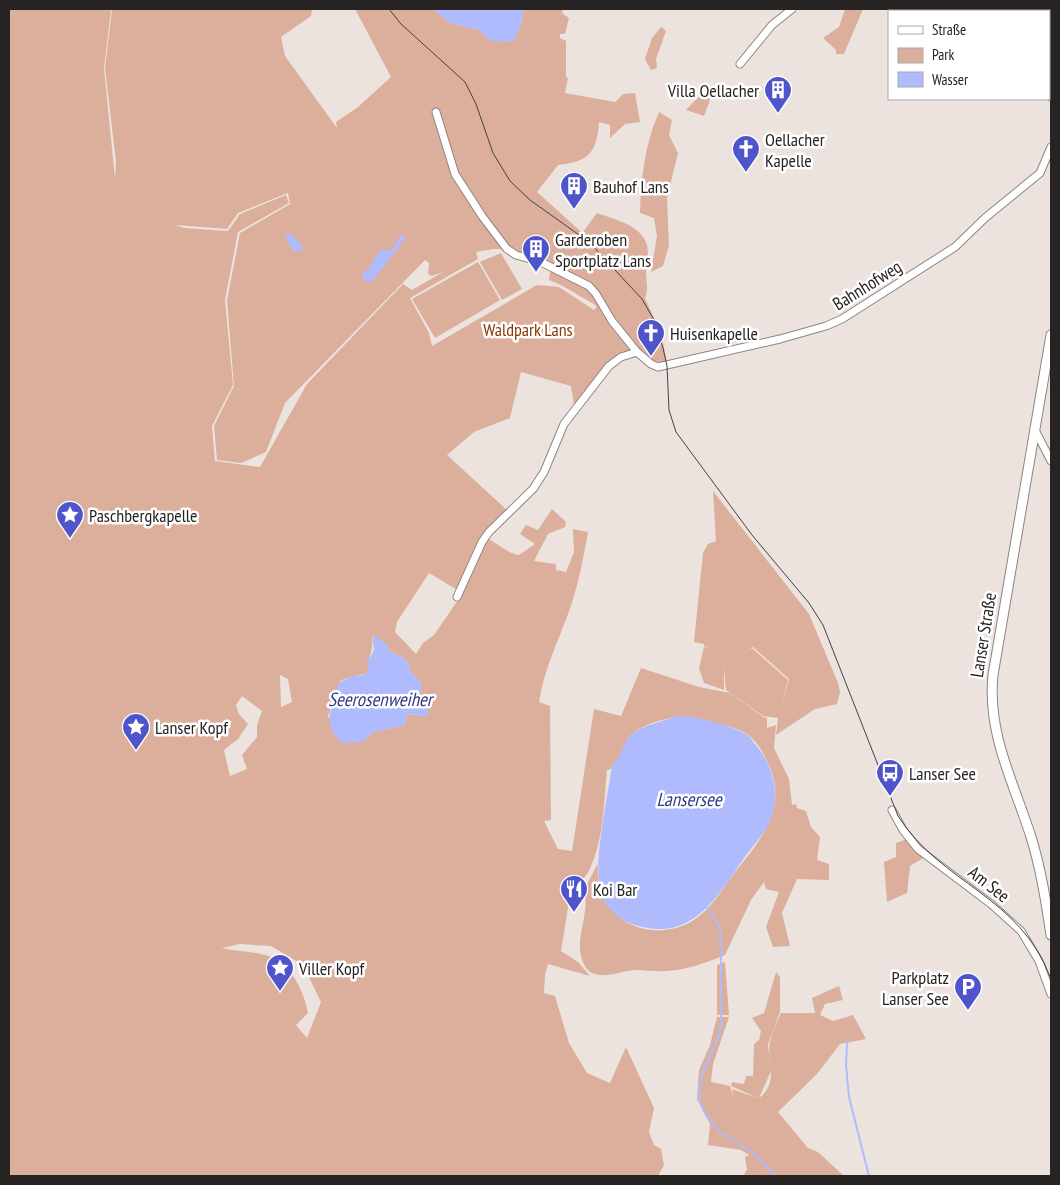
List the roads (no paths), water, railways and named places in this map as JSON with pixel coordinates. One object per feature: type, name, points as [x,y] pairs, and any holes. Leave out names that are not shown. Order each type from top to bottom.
[{"type":"main road","name":"Lanser Straße","points":[[1051,335],[993,675],[991,700],[993,723],[999,746],[1035,851],[1051,935]]},
{"type":"street","points":[[740,64],[772,24],[792,9]]},
{"type":"street","points":[[436,112],[456,176],[505,247],[513,254],[539,261],[589,286],[596,294],[612,322],[637,352],[621,357],[609,366],[564,424],[544,472],[533,489],[489,532],[482,542],[457,597]]},
{"type":"street","name":"Bahnhofweg","points":[[637,352],[651,364],[667,366],[780,339],[837,321],[955,247],[985,218],[1040,173],[1051,147]]},
{"type":"street","points":[[1034,428],[1051,460]]},
{"type":"street","name":"Am See","points":[[892,810],[903,830],[918,849],[991,904],[1021,931],[1040,961],[1051,994]]},
{"type":"water","points":[[433,9],[524,9],[521,25],[513,42],[491,41],[479,30],[450,23]]},
{"type":"water","points":[[288,233],[300,243],[302,251],[293,251],[286,238]]},
{"type":"water","points":[[402,234],[405,238],[381,270],[368,283],[363,279],[363,273],[369,268],[380,250],[392,249]]},
{"type":"water","name":"Seerosenweiher","points":[[372,634],[388,645],[388,650],[408,661],[410,671],[421,683],[421,702],[430,713],[424,716],[407,714],[405,725],[374,732],[362,742],[342,743],[330,726],[329,721],[337,687],[343,680],[368,672],[368,662],[365,659],[370,658],[374,650]]},
{"type":"water","name":"Lansersee","points":[[679,716],[703,719],[721,724],[749,736],[771,770],[775,801],[770,821],[765,831],[712,902],[687,922],[672,928],[655,929],[635,925],[624,920],[606,904],[601,893],[599,881],[599,848],[612,765],[628,739],[635,732]]},
{"type":"waterway","points":[[707,908],[720,927],[721,960]]},
{"type":"waterway","points":[[721,962],[721,1022],[719,1035],[702,1074],[699,1088],[700,1102],[706,1115],[721,1133],[756,1154],[775,1176]]},
{"type":"waterway","points":[[847,1042],[846,1065],[849,1097],[869,1176]]},
{"type":"tram line","points":[[389,9],[401,24],[465,82],[476,104],[493,153],[510,181],[530,200],[589,242],[642,299],[653,318],[663,348],[667,366],[669,410],[676,432],[752,535],[809,603],[823,625],[898,816],[916,839],[936,859],[1001,909],[1020,928],[1037,951],[1051,979]]},
{"type":"place","name":"Villa Oellacher","points":[[778,114]]},
{"type":"place","name":"Oellacher Kapelle","points":[[746,173]]},
{"type":"place","name":"Bauhof Lans","points":[[574,210]]},
{"type":"place","name":"Garderoben Sportplatz Lans","points":[[536,273]]},
{"type":"place","name":"Huisenkapelle","points":[[651,357]]},
{"type":"place","name":"Paschbergkapelle","points":[[70,539]]},
{"type":"place","name":"Lanser Kopf","points":[[136,751]]},
{"type":"place","name":"Lanser See","points":[[890,797]]},
{"type":"place","name":"Koi Bar","points":[[574,913]]},
{"type":"place","name":"Viller Kopf","points":[[280,992]]},
{"type":"place","name":"Parkplatz Lanser See","points":[[968,1011]]},
{"type":"park label","name":"Waldpark Lans","points":[[528,329]]}]
